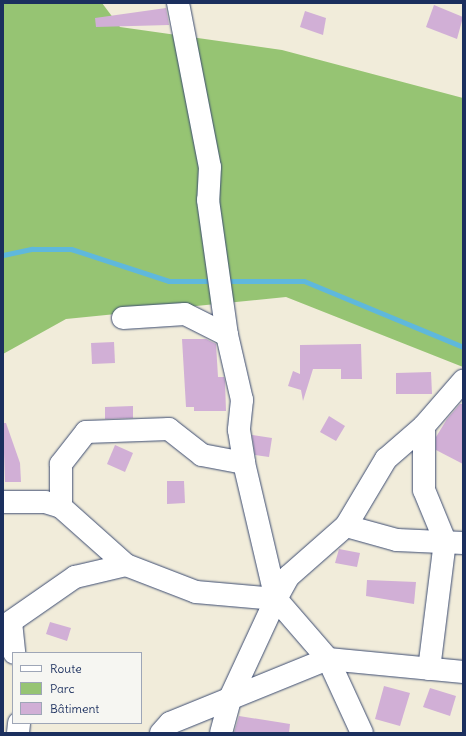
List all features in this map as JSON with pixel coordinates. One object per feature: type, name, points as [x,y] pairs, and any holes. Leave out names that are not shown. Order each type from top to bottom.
[{"type":"street","points":[[178,3],[210,167],[208,200],[227,335],[242,400],[239,430],[244,463],[276,599],[328,659],[362,733]]},
{"type":"street","points":[[123,318],[185,314],[227,335]]},
{"type":"street","points":[[221,733],[231,696],[276,599],[289,576],[346,526],[386,460],[424,426],[463,382]]},
{"type":"street","points":[[424,426],[424,490],[454,542],[429,669]]},
{"type":"street","points":[[61,507],[61,464],[86,432],[169,428],[202,455],[244,463]]},
{"type":"street","points":[[3,502],[45,502],[61,507],[126,565],[196,592],[276,599]]},
{"type":"street","points":[[346,526],[397,540],[454,542]]},
{"type":"street","points":[[14,652],[7,625],[75,577],[126,565]]},
{"type":"street","points":[[161,733],[170,723],[231,696],[328,659],[463,672]]},
{"type":"green space","points":[[3,3],[102,3],[120,27],[282,50],[463,98],[463,367],[286,297],[66,319],[3,354]]},
{"type":"building","points":[[434,5],[463,17],[457,39],[426,27]]},
{"type":"building","points":[[166,8],[169,25],[96,27],[95,18]]},
{"type":"building","points":[[305,11],[326,18],[323,35],[300,27]]},
{"type":"building","points":[[182,339],[206,339],[216,344],[218,377],[224,377],[225,381],[226,411],[194,411],[194,407],[186,407]]},
{"type":"building","points":[[114,342],[115,363],[92,364],[91,343]]},
{"type":"building","points":[[361,344],[362,379],[341,379],[341,369],[313,369],[303,401],[301,390],[288,386],[293,371],[300,374],[300,345]]},
{"type":"building","points":[[431,372],[432,394],[396,394],[396,373]]},
{"type":"building","points":[[460,404],[463,404],[463,464],[436,450],[436,437],[447,419]]},
{"type":"building","points":[[133,406],[133,418],[105,419],[105,407]]},
{"type":"building","points":[[329,416],[345,426],[336,441],[320,432]]},
{"type":"building","points":[[3,423],[6,423],[20,463],[21,482],[5,482]]},
{"type":"building","points":[[252,435],[272,438],[269,457],[255,455]]},
{"type":"building","points":[[115,445],[133,453],[125,472],[107,464]]},
{"type":"building","points":[[167,481],[184,481],[185,503],[167,504]]},
{"type":"building","points":[[339,549],[360,553],[357,567],[335,563]]},
{"type":"building","points":[[367,580],[416,582],[414,604],[366,596]]},
{"type":"building","points":[[50,622],[71,628],[67,641],[46,634]]},
{"type":"building","points":[[384,686],[410,693],[400,726],[375,719]]},
{"type":"building","points":[[430,688],[456,696],[450,716],[423,707]]},
{"type":"building","points":[[239,716],[290,724],[289,733],[234,733]]},
{"type":"waterway","points":[[3,255],[32,249],[71,249],[169,281],[213,281]]},
{"type":"waterway","points":[[225,281],[304,281],[463,347]]}]
